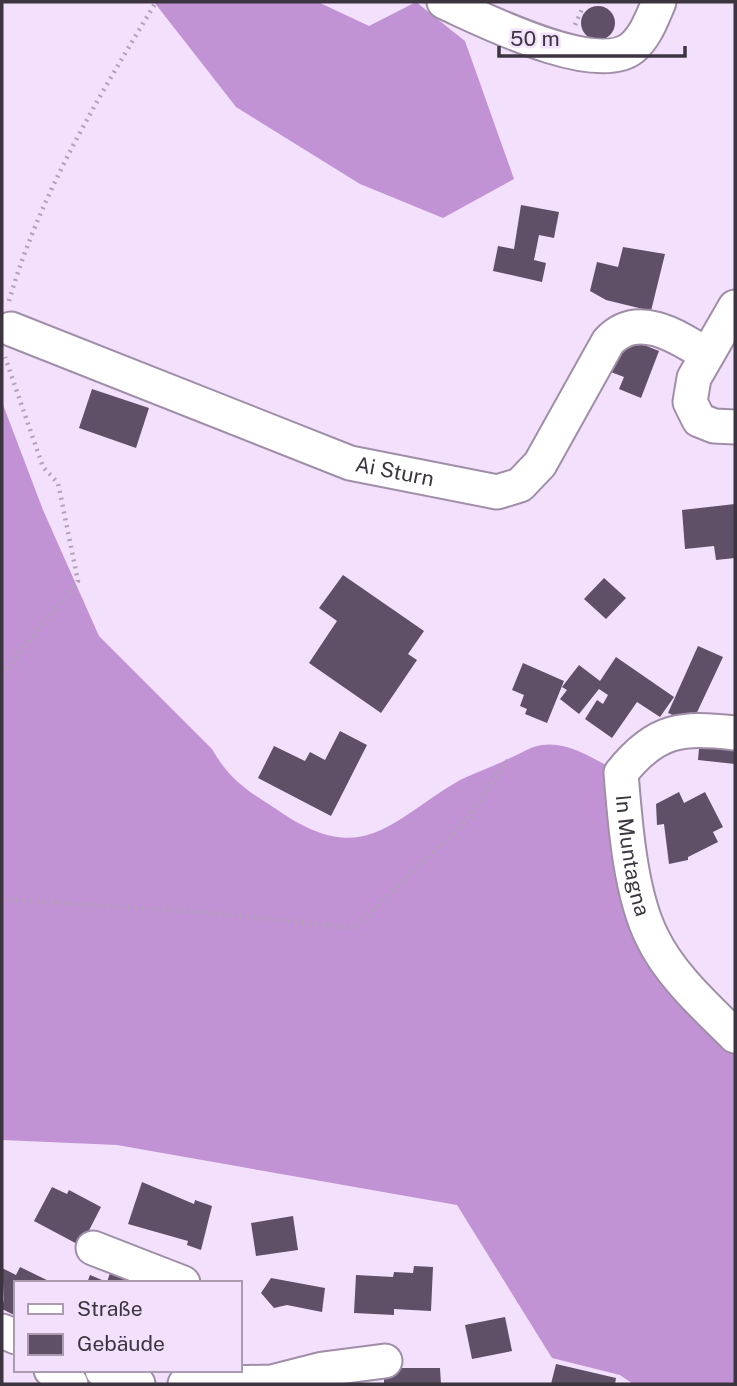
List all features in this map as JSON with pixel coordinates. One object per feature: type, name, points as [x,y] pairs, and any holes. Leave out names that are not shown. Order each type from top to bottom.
[{"type":"street","points":[[444,2],[500,27],[569,51],[607,57],[631,49],[647,29],[659,2]]},
{"type":"street","points":[[735,307],[694,378],[690,402],[699,420],[714,426],[735,427]]},
{"type":"street","name":"Ai Sturn","points":[[10,329],[350,463],[497,492],[520,485],[540,464],[608,342],[618,331],[637,326],[659,328],[707,355]]},
{"type":"street","name":"In Muntagna","points":[[735,733],[678,730],[639,750],[621,773],[632,867],[651,937],[672,968],[735,1036]]},
{"type":"street","points":[[93,1248],[178,1281]]},
{"type":"street","points":[[185,1384],[272,1382],[323,1369],[385,1361]]},
{"type":"street","points":[[54,1372],[71,1384]]},
{"type":"street","points":[[110,1372],[138,1379]]},
{"type":"path","points":[[2,674],[78,581],[58,483],[43,467],[3,351],[10,329],[6,310],[24,247],[83,122],[156,2]]},
{"type":"path","points":[[576,20],[583,7]]},
{"type":"path","points":[[2,899],[212,913],[354,928],[466,821],[508,760]]},
{"type":"shaded area","points":[[154,2],[318,2],[369,26],[416,2],[465,41],[514,179],[443,218],[360,184],[236,107]]},
{"type":"shaded area","points":[[2,402],[43,510],[99,636],[212,749],[235,779],[285,815],[312,830],[335,837],[356,837],[374,833],[393,824],[461,779],[542,745],[573,749],[621,773],[640,900],[735,1036],[735,1384],[633,1384],[620,1375],[552,1358],[457,1205],[117,1145],[2,1140]]},
{"type":"building","points":[[598,6],[610,11],[615,23],[610,35],[598,40],[586,35],[581,23],[586,11]]},
{"type":"building","points":[[521,205],[559,212],[554,238],[539,235],[534,260],[546,263],[542,282],[493,271],[498,246],[514,249]]},
{"type":"building","points":[[623,247],[665,254],[651,311],[606,300],[590,291],[597,262],[618,267]]},
{"type":"building","points":[[622,336],[659,351],[641,398],[619,389],[624,377],[608,371]]},
{"type":"building","points":[[92,389],[149,408],[136,448],[79,428]]},
{"type":"building","points":[[735,504],[735,558],[716,560],[714,546],[685,549],[682,510]]},
{"type":"building","points":[[343,575],[424,631],[408,654],[417,660],[381,713],[309,663],[337,621],[319,608]]},
{"type":"building","points":[[604,578],[626,598],[606,619],[584,599]]},
{"type":"building","points":[[698,646],[723,657],[692,723],[668,713]]},
{"type":"building","points":[[616,657],[674,697],[660,717],[637,702],[612,738],[585,719],[597,700],[603,704],[608,695],[599,689],[579,714],[560,699],[567,690],[562,687],[579,665],[600,681]]},
{"type":"building","points":[[523,663],[564,681],[547,723],[525,714],[527,709],[520,706],[524,695],[512,690]]},
{"type":"building","points":[[340,731],[367,745],[331,816],[258,778],[274,746],[305,761],[310,752],[325,760]]},
{"type":"building","points":[[700,737],[735,741],[735,764],[698,760]]},
{"type":"building","points":[[679,792],[684,803],[705,792],[723,827],[713,832],[718,842],[688,857],[688,860],[669,864],[664,824],[657,825],[656,804]]},
{"type":"building","points":[[142,1182],[194,1204],[195,1200],[212,1206],[201,1250],[187,1245],[188,1241],[128,1224]]},
{"type":"building","points":[[52,1187],[67,1194],[69,1190],[101,1207],[81,1246],[34,1221]]},
{"type":"building","points":[[293,1216],[298,1250],[256,1256],[251,1223]]},
{"type":"building","points":[[414,1266],[433,1267],[431,1311],[394,1309],[394,1315],[354,1313],[356,1275],[393,1277],[394,1272],[413,1273]]},
{"type":"building","points":[[20,1267],[49,1281],[14,1281],[14,1315],[2,1309],[2,1268],[16,1275]]},
{"type":"building","points":[[110,1273],[125,1279],[124,1281],[107,1281]]},
{"type":"building","points":[[90,1275],[105,1281],[88,1281]]},
{"type":"building","points":[[271,1278],[325,1288],[322,1312],[287,1305],[274,1308],[261,1293]]},
{"type":"building","points":[[505,1317],[512,1351],[472,1359],[465,1325]]},
{"type":"building","points":[[556,1364],[616,1378],[615,1384],[551,1384]]},
{"type":"building","points":[[384,1368],[440,1368],[441,1384],[384,1384]]}]
